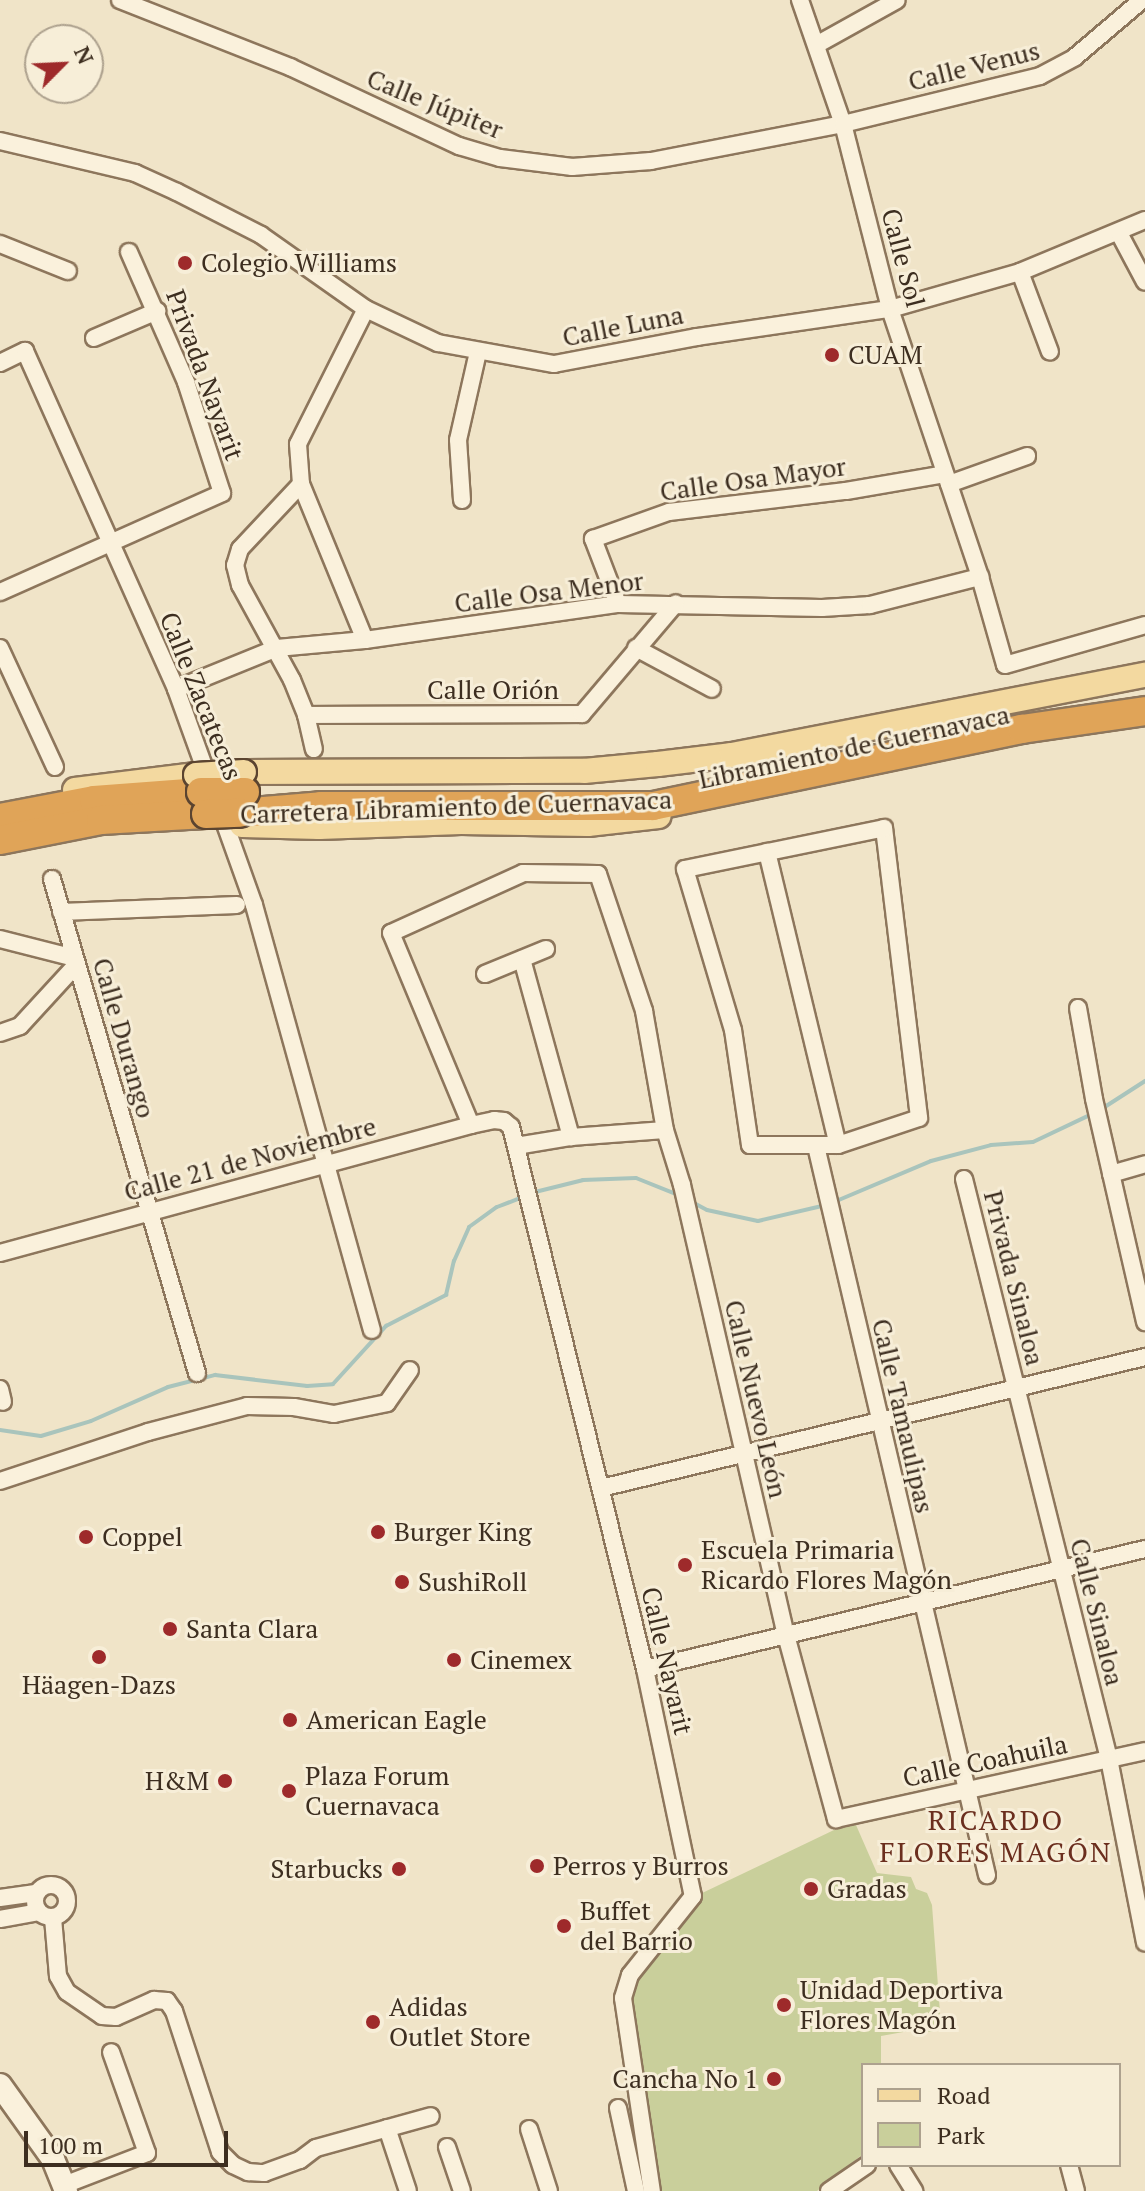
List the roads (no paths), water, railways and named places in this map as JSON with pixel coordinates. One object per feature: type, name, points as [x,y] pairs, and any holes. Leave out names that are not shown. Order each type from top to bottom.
[{"type":"highway","name":"Carretera Libramiento de Cuernavaca","points":[[0,818],[94,800],[203,802],[649,787],[872,749],[1027,712],[1145,691]]},
{"type":"highway","name":"Carretera Libramiento de Cuernavaca","points":[[243,801],[321,806],[653,806],[1022,729],[1145,711]]},
{"type":"highway","name":"Carretera Libramiento de Cuernavaca","points":[[0,840],[203,802]]},
{"type":"main road","name":"Libramiento de Cuernavaca","points":[[0,804],[99,786],[203,802],[243,801],[732,755],[1145,675]]},
{"type":"main road","name":"Libramiento de Cuernavaca","points":[[243,801],[319,827],[461,822],[588,824],[744,800],[1023,740],[1090,728],[1145,724]]},
{"type":"main road","name":"Libramiento de Cuernavaca","points":[[0,851],[102,832],[203,802]]},
{"type":"street","name":"Calle Júpiter","points":[[120,0],[290,67],[459,146],[500,158],[572,167],[651,161],[843,124]]},
{"type":"street","name":"Calle Sol","points":[[800,0],[818,44],[843,124],[890,309],[980,577],[1005,665],[1145,625]]},
{"type":"street","points":[[818,44],[897,0]]},
{"type":"street","name":"Calle Venus","points":[[843,124],[1059,69],[1142,0]]},
{"type":"street","name":"Calle Luna","points":[[0,141],[135,173],[177,192],[261,235],[315,269],[366,309],[438,343],[554,364],[697,337],[890,309],[1020,272],[1145,220]]},
{"type":"street","points":[[1119,233],[1145,282]]},
{"type":"street","points":[[0,244],[68,271]]},
{"type":"street","name":"Privada Nayarit","points":[[110,542],[222,493],[186,382],[129,252]]},
{"type":"street","points":[[1020,272],[1050,352]]},
{"type":"street","points":[[365,640],[301,484],[298,444],[366,309]]},
{"type":"street","points":[[94,338],[157,311]]},
{"type":"street","name":"Calle Zacatecas","points":[[0,363],[25,351],[176,689],[254,905],[372,1330]]},
{"type":"street","points":[[462,500],[458,440],[478,352]]},
{"type":"street","points":[[947,479],[1027,456]]},
{"type":"street","name":"Calle Osa Mayor","points":[[618,604],[593,539],[669,512],[947,479]]},
{"type":"street","points":[[301,484],[240,549],[235,565],[240,585],[277,648],[306,715],[314,749]]},
{"type":"street","points":[[0,592],[110,542]]},
{"type":"street","name":"Calle Osa Menor","points":[[176,689],[277,648],[365,640],[618,604],[822,608],[870,605],[980,577]]},
{"type":"street","name":"Calle Orión","points":[[306,715],[582,714],[676,603]]},
{"type":"street","points":[[0,648],[55,767]]},
{"type":"street","points":[[636,648],[712,689]]},
{"type":"street","points":[[884,828],[919,1118],[838,1145],[750,1145],[733,1030],[685,869],[767,852],[884,828]]},
{"type":"street","points":[[767,852],[838,1145]]},
{"type":"street","name":"Calle Nuevo León","points":[[471,1125],[391,933],[523,873],[598,874],[644,1011],[665,1130],[682,1185],[786,1635],[836,1819]]},
{"type":"street","name":"Calle Durango","points":[[52,879],[197,1373]]},
{"type":"street","points":[[61,912],[237,905]]},
{"type":"street","points":[[0,939],[76,961],[20,1026],[0,1033]]},
{"type":"street","points":[[485,974],[546,949]]},
{"type":"street","points":[[522,959],[571,1137]]},
{"type":"street","points":[[1078,1008],[1094,1099],[1145,1322]]},
{"type":"street","name":"Calle 21 de Noviembre","points":[[0,1253],[149,1210],[471,1125],[494,1120],[504,1121],[511,1127]]},
{"type":"street","name":"Calle Nayarit","points":[[511,1127],[645,1669],[693,1896],[630,1975],[623,1998],[652,2191]]},
{"type":"street","points":[[516,1146],[571,1137],[665,1130]]},
{"type":"street","name":"Calle Tamaulipas","points":[[816,1146],[987,1875]]},
{"type":"street","points":[[1111,1174],[1145,1164]]},
{"type":"street","name":"Privada Sinaloa","points":[[964,1179],[1017,1388]]},
{"type":"street","points":[[601,1488],[1145,1357]]},
{"type":"street","points":[[0,1481],[148,1432],[247,1406],[294,1407],[334,1414],[387,1403],[410,1370]]},
{"type":"street","name":"Calle Sinaloa","points":[[1017,1388],[1109,1759],[1145,1942]]},
{"type":"street","points":[[645,1669],[1145,1549]]},
{"type":"street","name":"Calle Coahuila","points":[[836,1819],[1145,1751]]},
{"type":"street","points":[[0,1898],[36,1893],[51,1885],[65,1893],[64,1910],[0,1919]]},
{"type":"street","points":[[36,1893],[34,1903],[45,1915],[58,1976],[67,1992],[102,2016],[116,2017],[154,2000],[167,2001],[174,2011],[220,2152],[233,2165],[248,2172],[264,2173],[300,2160],[316,2148],[431,2116]]},
{"type":"street","points":[[0,2085],[53,2159],[65,2188],[147,2153],[111,2052]]},
{"type":"street","points":[[618,2108],[636,2191]]},
{"type":"street","points":[[387,2128],[408,2191]]},
{"type":"street","points":[[529,2129],[549,2191]]},
{"type":"street","points":[[447,2147],[462,2191]]},
{"type":"street","points":[[829,2191],[864,2167]]},
{"type":"street","points":[[899,2167],[914,2191]]},
{"type":"street","points":[[1070,2167],[1076,2191]]},
{"type":"waterway","points":[[1100,1110],[1145,1081]]},
{"type":"waterway","points":[[834,1202],[931,1161],[991,1145],[1033,1142],[1092,1114]]},
{"type":"waterway","points":[[531,1193],[583,1180],[636,1178],[681,1196]]},
{"type":"waterway","points":[[0,1430],[41,1436],[91,1421],[168,1387],[215,1375],[307,1386],[333,1384],[386,1326],[446,1295],[454,1261],[469,1227],[497,1207],[523,1197]]},
{"type":"waterway","points":[[692,1202],[707,1210],[758,1221],[826,1205]]},
{"type":"place","name":"Colegio Williams","points":[[185,263]]},
{"type":"place","name":"CUAM","points":[[832,355]]},
{"type":"place","name":"Burger King","points":[[378,1532]]},
{"type":"place","name":"Coppel","points":[[86,1537]]},
{"type":"place","name":"Escuela Primaria Ricardo Flores Magón","points":[[685,1565]]},
{"type":"place","name":"SushiRoll","points":[[402,1582]]},
{"type":"place","name":"Santa Clara","points":[[170,1629]]},
{"type":"place","name":"Häagen-Dazs","points":[[99,1657]]},
{"type":"place","name":"Cinemex","points":[[454,1660]]},
{"type":"place","name":"American Eagle","points":[[290,1720]]},
{"type":"place","name":"H&M","points":[[225,1781]]},
{"type":"place","name":"Plaza Forum Cuernavaca","points":[[289,1791]]},
{"type":"place","name":"Perros y Burros","points":[[537,1866]]},
{"type":"place","name":"Starbucks","points":[[399,1869]]},
{"type":"place","name":"Gradas","points":[[811,1889]]},
{"type":"place","name":"Buffet del Barrio","points":[[564,1926]]},
{"type":"place","name":"Unidad Deportiva Flores Magón","points":[[784,2005]]},
{"type":"place","name":"Adidas Outlet Store","points":[[373,2022]]},
{"type":"place","name":"Cancha No 1","points":[[774,2079]]},
{"type":"district","name":"RICARDO FLORES MAGÓN","points":[[996,1836]]}]
